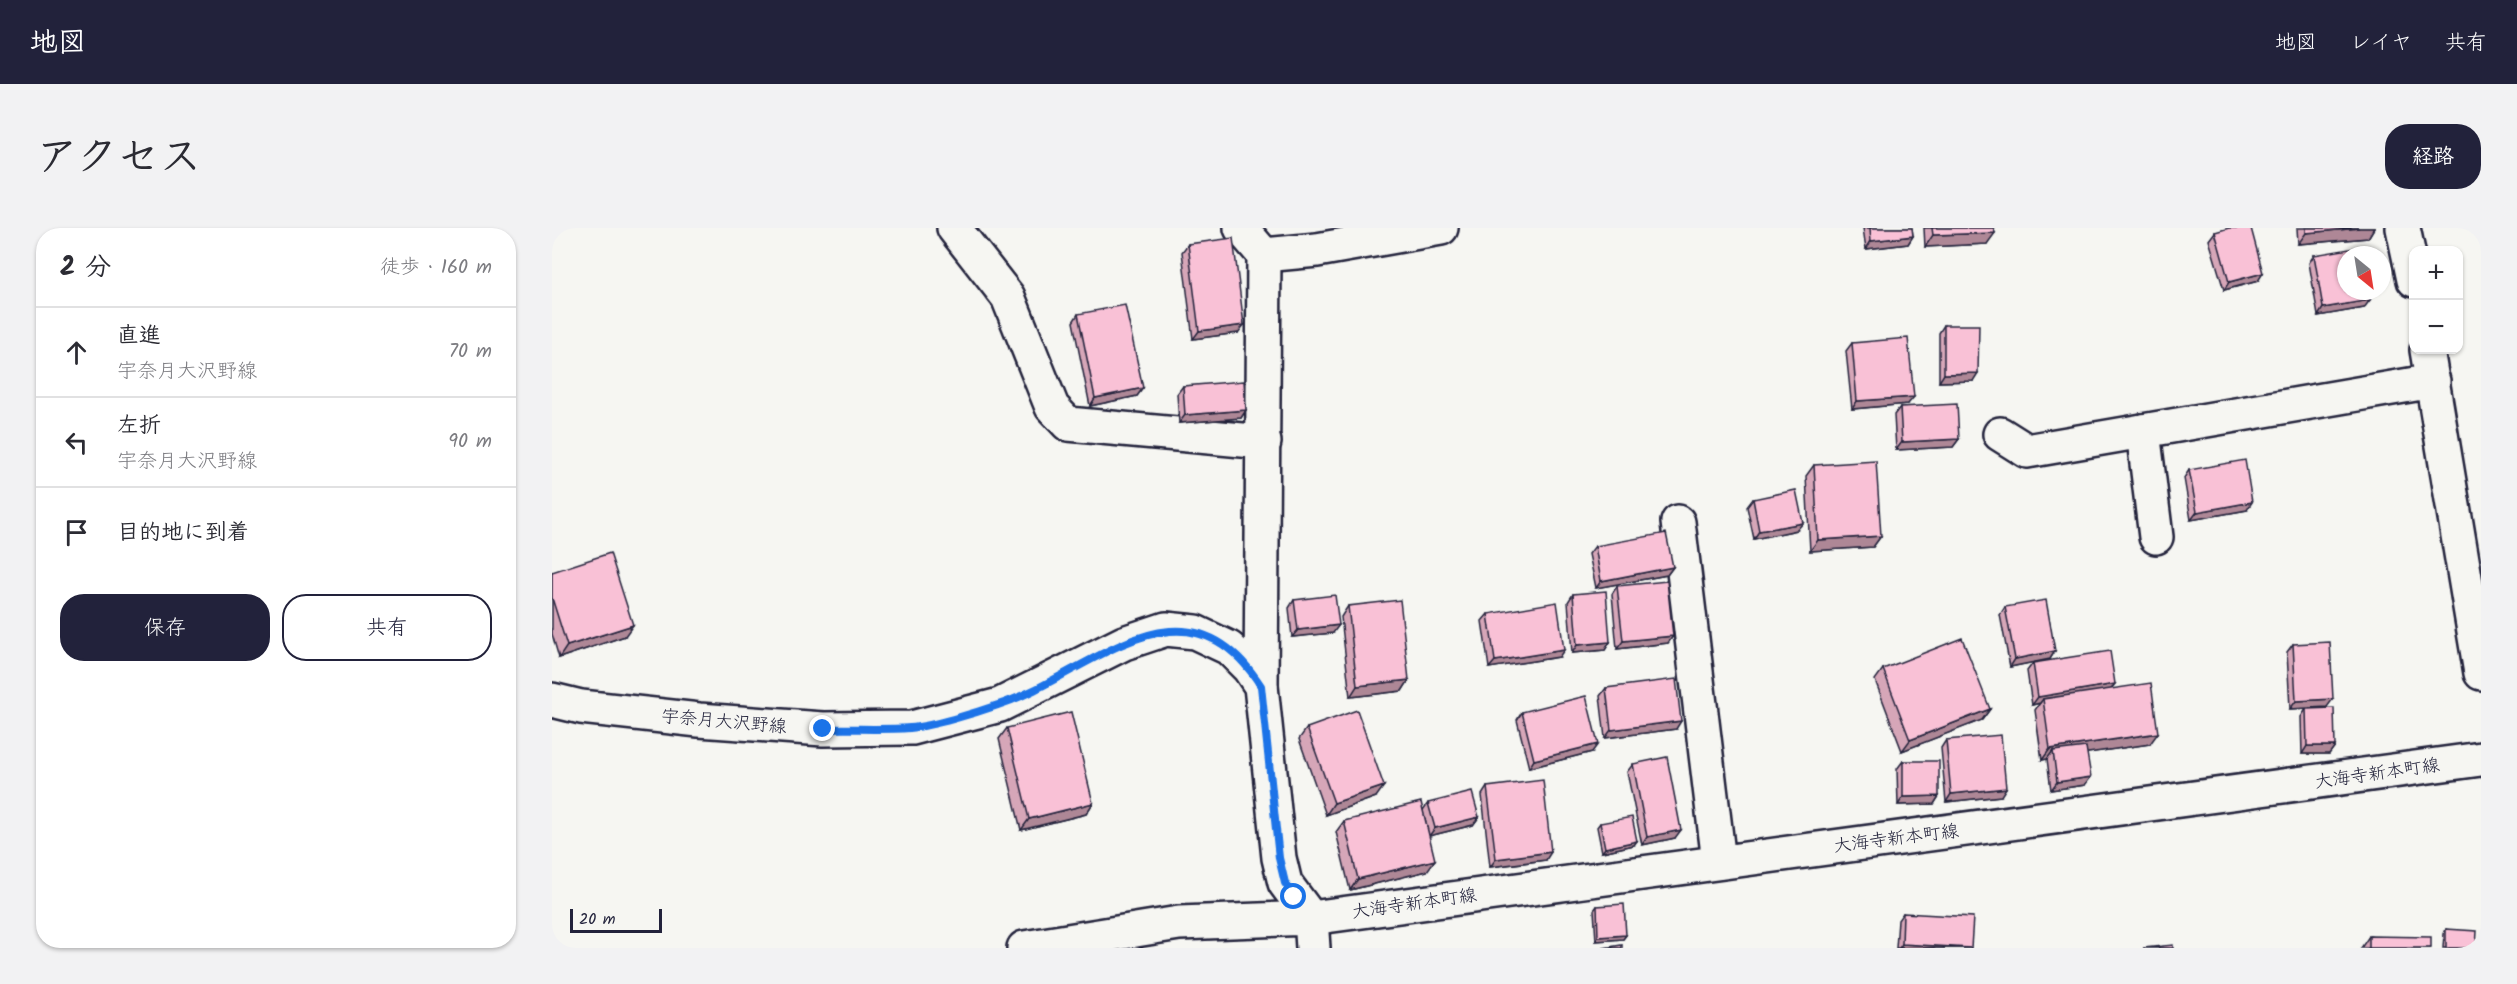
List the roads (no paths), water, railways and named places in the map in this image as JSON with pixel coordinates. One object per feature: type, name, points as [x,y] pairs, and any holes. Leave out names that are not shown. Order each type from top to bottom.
[{"type":"street","points":[[954,228],[1008,297],[1052,407],[1068,424],[1264,442]]},
{"type":"street","points":[[1241,228],[1264,255],[1261,686],[1279,858],[1285,883],[1312,933]]},
{"type":"street","points":[[1264,255],[1317,250],[1441,228]]},
{"type":"street","points":[[2403,228],[2409,256]]},
{"type":"street","points":[[2428,354],[2481,673]]},
{"type":"street","points":[[2000,434],[2027,451],[2433,381]]},
{"type":"street","points":[[2143,431],[2156,537]]},
{"type":"street","points":[[1678,522],[1719,862]]},
{"type":"street","name":"宇奈月大沢野線","points":[[552,700],[581,707],[699,720],[823,729],[912,728],[1000,705],[1124,643],[1166,629],[1195,632],[1229,648],[1249,668],[1261,686]]},
{"type":"street","name":"大海寺新本町線","points":[[1024,948],[1179,923],[1312,933],[1719,862],[2481,759]]}]
